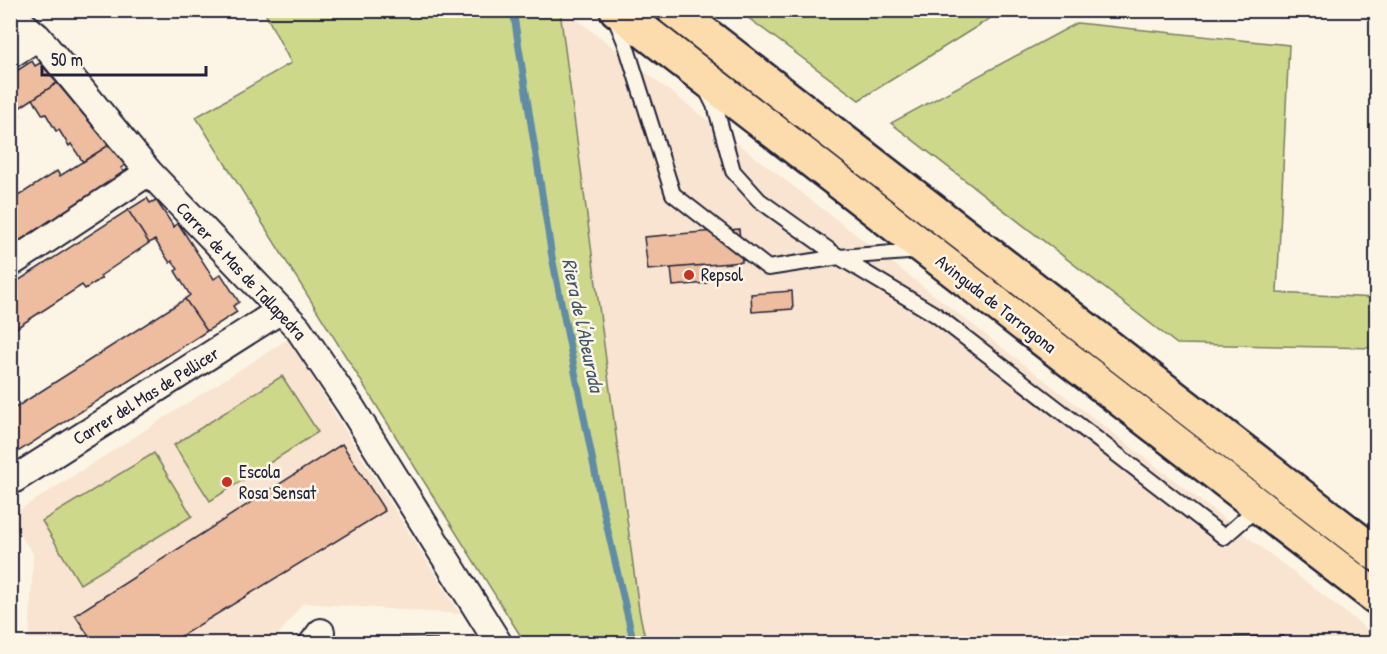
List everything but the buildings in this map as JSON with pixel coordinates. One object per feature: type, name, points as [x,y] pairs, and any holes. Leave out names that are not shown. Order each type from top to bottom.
[{"type":"main road","name":"Avinguda de Tarragona","points":[[617,10],[1377,597]]},
{"type":"main road","name":"Avinguda de Tarragona","points":[[674,10],[1377,554]]},
{"type":"street","name":"Carrer de Mas de Tallapedra","points":[[10,13],[38,37],[149,172],[298,328],[338,387],[499,644]]},
{"type":"street","points":[[10,55],[38,37]]},
{"type":"street","points":[[10,264],[149,172]]},
{"type":"street","name":"Carrer del Mas de Pellicer","points":[[10,482],[280,310]]},
{"type":"lane","points":[[611,10],[625,42],[673,194],[768,268],[839,257],[908,252],[920,246]]},
{"type":"lane","points":[[696,72],[716,109],[733,171],[759,200],[839,257],[936,315],[1224,537],[1259,506]]},
{"type":"shaded area","points":[[560,11],[566,11],[1376,636],[1376,643],[646,643],[639,610]]},
{"type":"shaded area","name":"Escola Rosa Sensat","points":[[288,339],[460,614],[303,603],[272,643],[168,643],[385,512],[342,444],[75,614],[94,643],[29,643],[33,553],[11,523],[10,516]]},
{"type":"green space","points":[[264,11],[560,11],[639,610],[646,643],[525,643],[196,117],[291,63]]},
{"type":"green space","points":[[739,11],[1002,11],[859,100]]},
{"type":"green space","points":[[1077,23],[1289,45],[1277,293],[1376,298],[1376,348],[1177,344],[891,123]]},
{"type":"green space","points":[[282,376],[318,432],[210,501],[174,445]]},
{"type":"green space","points":[[154,453],[192,516],[80,584],[42,521]]},
{"type":"waterway","name":"Riera de l'Abeurada","points":[[513,10],[552,257],[599,492],[634,644]]},
{"type":"place","name":"Repsol","points":[[689,275]]},
{"type":"place","name":"Escola Rosa Sensat","points":[[227,482]]}]
